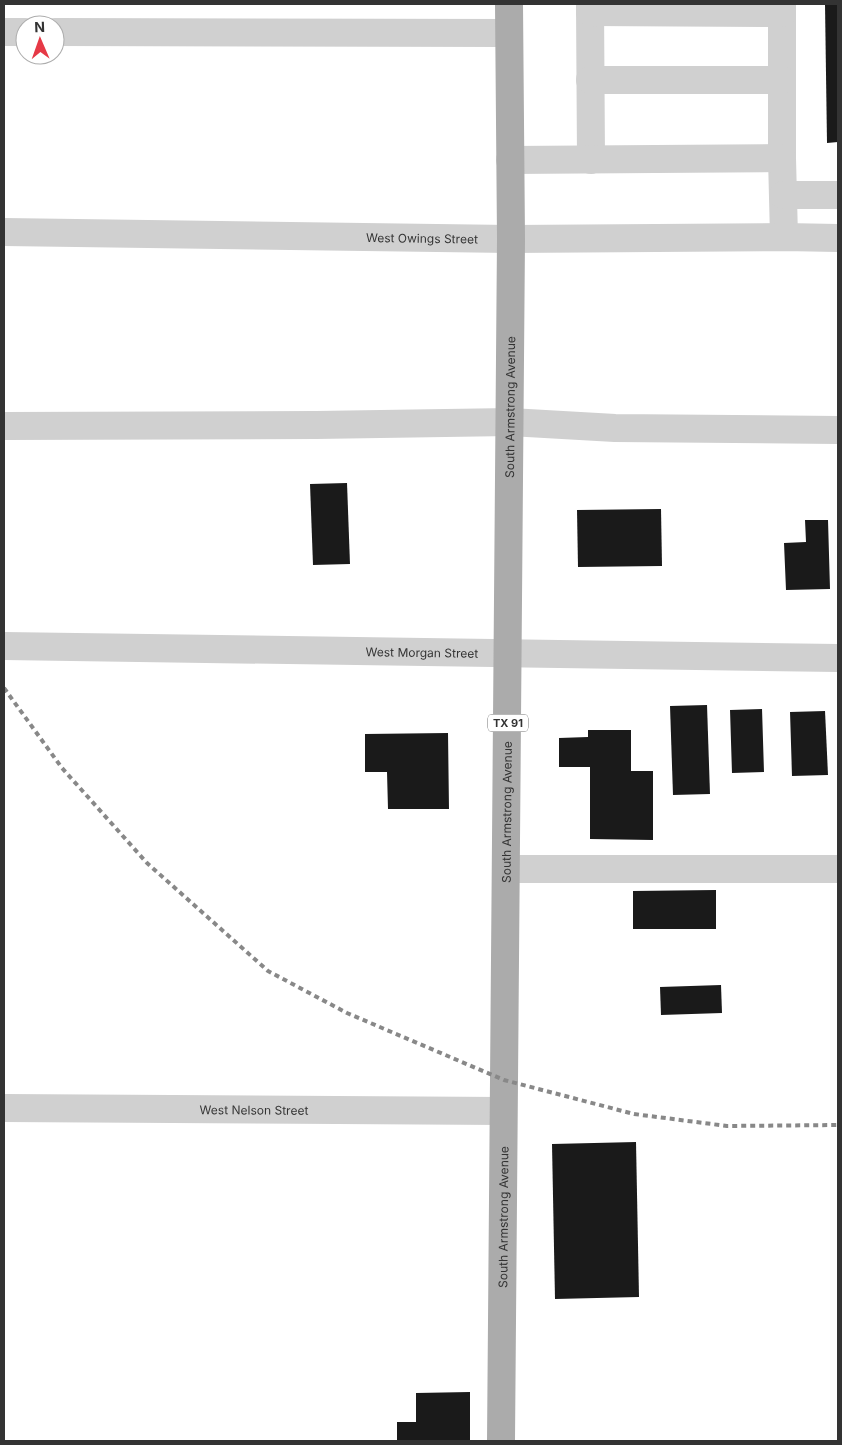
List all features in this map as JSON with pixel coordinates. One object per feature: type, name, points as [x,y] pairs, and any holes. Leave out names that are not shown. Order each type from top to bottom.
[{"type":"main road","name":"South Armstrong Avenue","points":[[501,1441],[510,422],[509,4]]},
{"type":"street","points":[[591,160],[590,8],[782,8],[784,237]]},
{"type":"street","points":[[65,32],[509,32]]},
{"type":"street","points":[[590,80],[782,80]]},
{"type":"street","points":[[510,160],[782,158]]},
{"type":"street","points":[[783,195],[838,195]]},
{"type":"street","name":"West Owings Street","points":[[4,232],[511,239],[838,238]]},
{"type":"street","points":[[4,426],[510,422],[615,428],[838,430]]},
{"type":"street","name":"West Morgan Street","points":[[4,646],[838,658]]},
{"type":"street","points":[[506,869],[838,869]]},
{"type":"street","name":"West Nelson Street","points":[[4,1108],[503,1110]]},
{"type":"building","points":[[825,4],[838,4],[838,142],[827,143]]},
{"type":"building","points":[[347,483],[350,564],[313,565],[310,484]]},
{"type":"building","points":[[661,509],[662,566],[578,567],[577,510]]},
{"type":"building","points":[[805,520],[828,520],[830,589],[786,590],[784,543],[806,542]]},
{"type":"building","points":[[707,705],[710,794],[673,795],[670,706]]},
{"type":"building","points":[[762,709],[764,772],[732,773],[730,710]]},
{"type":"building","points":[[825,711],[828,775],[792,776],[790,712]]},
{"type":"building","points":[[588,730],[631,730],[631,771],[653,771],[653,840],[590,839],[590,767],[559,767],[559,738],[588,737]]},
{"type":"building","points":[[448,733],[449,809],[388,809],[387,772],[365,772],[365,734]]},
{"type":"building","points":[[716,890],[716,929],[633,929],[633,891]]},
{"type":"building","points":[[721,985],[722,1013],[661,1015],[660,987]]},
{"type":"building","points":[[636,1142],[639,1297],[555,1299],[552,1144]]},
{"type":"building","points":[[470,1392],[470,1441],[397,1441],[397,1422],[416,1422],[416,1393]]},
{"type":"railway","points":[[4,688],[62,768],[147,863],[268,971],[347,1013],[504,1080],[634,1114],[727,1126],[838,1125]]}]
